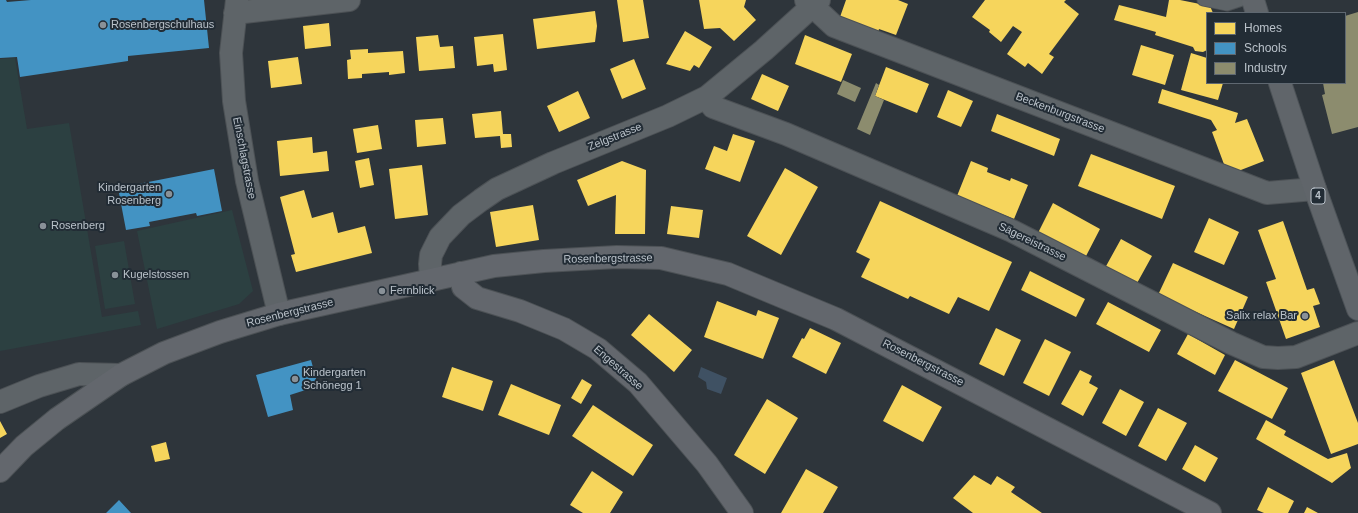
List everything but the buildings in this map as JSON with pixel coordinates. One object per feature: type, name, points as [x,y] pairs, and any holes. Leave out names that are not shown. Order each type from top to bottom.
[{"type":"main road","points":[[1253,0],[1257,12]]},
{"type":"main road","name":"4","points":[[1280,84],[1315,189],[1358,308]]},
{"type":"street","points":[[236,7],[349,0]]},
{"type":"street","name":"Zelgstrasse","points":[[431,280],[431,255],[440,237],[461,216],[492,193],[553,163],[668,116],[707,97],[764,50],[812,2]]},
{"type":"street","name":"Beckenburgstrasse","points":[[812,2],[834,26],[1267,193],[1315,189]]},
{"type":"street","name":"Einschlagstrasse","points":[[236,7],[231,52],[234,101],[247,181],[279,314]]},
{"type":"street","name":"Sägereistrasse","points":[[707,97],[714,107],[786,134],[1012,231],[1231,343],[1263,357],[1296,357],[1358,333]]},
{"type":"street","name":"Rosenbergstrasse","points":[[0,471],[24,446],[57,419],[121,375],[164,353],[220,332],[279,314],[494,266],[544,261],[617,257],[661,258],[728,274],[836,319],[1210,513]]},
{"type":"street","name":"Engestrasse","points":[[461,273],[464,286],[477,298],[520,311],[564,329],[598,349],[638,383],[707,464],[742,513]]},
{"type":"street","points":[[0,402],[39,386],[79,374],[121,375]]},
{"type":"lane","points":[[1204,0],[1228,5],[1242,0]]},
{"type":"green space","name":"Rosenberg","points":[[15,58],[27,129],[69,123],[102,317],[138,311],[141,325],[0,351],[0,59]]},
{"type":"green space","points":[[232,210],[253,291],[239,304],[157,329],[137,231]]},
{"type":"green space","name":"Kugelstossen","points":[[124,241],[135,304],[105,309],[95,246]]},
{"type":"water","points":[[701,367],[727,378],[721,394],[707,389],[706,382],[698,377]]},
{"type":"place","name":"Rosenbergschulhaus","points":[[103,25]]},
{"type":"place","name":"Kindergarten Rosenberg","points":[[169,194]]},
{"type":"place","name":"Rosenberg","points":[[43,226]]},
{"type":"place","name":"Kugelstossen","points":[[115,275]]},
{"type":"place","name":"Fernblick","points":[[382,291]]},
{"type":"place","name":"Salix relax Bar","points":[[1305,316]]},
{"type":"place","name":"Kindergarten Schönegg 1","points":[[295,379]]}]
